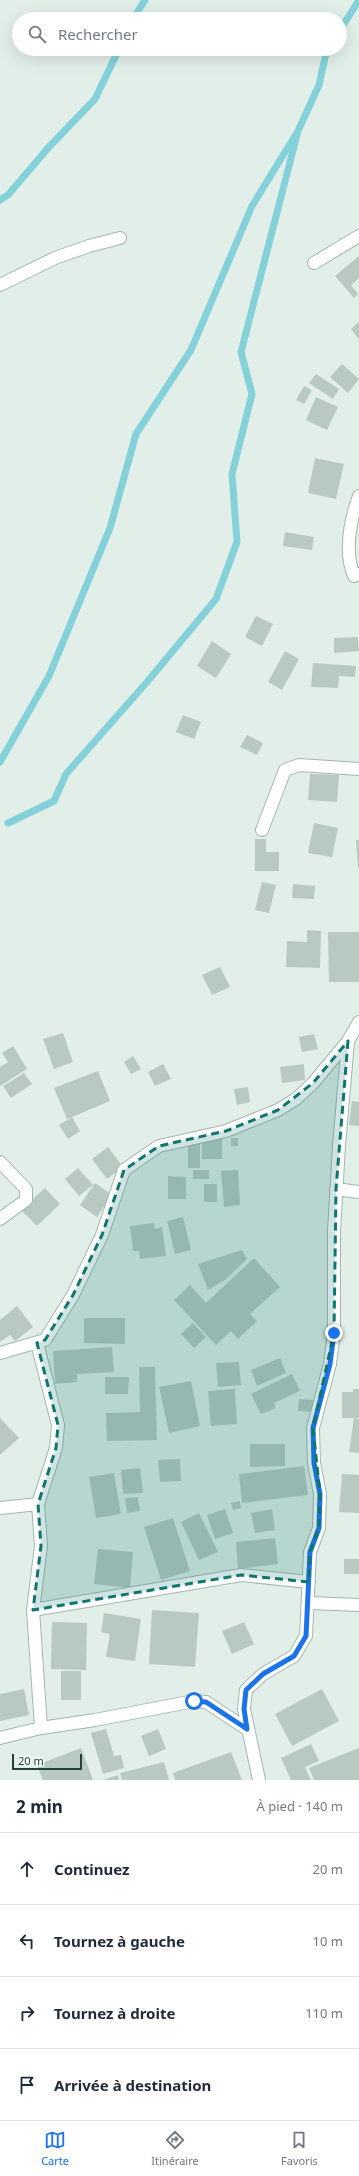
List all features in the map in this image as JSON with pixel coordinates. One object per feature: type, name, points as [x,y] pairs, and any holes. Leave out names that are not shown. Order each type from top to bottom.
[{"type":"street","points":[[314,263],[359,236]]},
{"type":"street","points":[[0,285],[55,258],[89,246],[120,238]]},
{"type":"street","points":[[359,496],[348,545],[349,565],[354,576],[359,574]]},
{"type":"street","points":[[262,830],[285,770],[299,765],[359,769]]},
{"type":"street","points":[[0,1353],[45,1340],[73,1295],[102,1235],[124,1170],[159,1146],[226,1130],[278,1110],[296,1099],[313,1083],[348,1041],[359,1022]]},
{"type":"street","points":[[259,1780],[244,1709],[246,1690],[263,1674],[294,1656],[306,1636],[309,1603],[310,1552],[319,1528],[320,1494],[314,1463],[313,1428],[330,1364],[334,1333],[336,1189],[348,1041]]},
{"type":"street","points":[[0,1162],[26,1189],[26,1200],[0,1219]]},
{"type":"street","points":[[336,1189],[359,1192]]},
{"type":"street","points":[[37,1343],[58,1425],[56,1448],[38,1504],[41,1546],[33,1610],[42,1728]]},
{"type":"street","points":[[0,1508],[38,1504]]},
{"type":"street","points":[[33,1610],[241,1575],[309,1582]]},
{"type":"street","points":[[309,1603],[359,1605]]},
{"type":"street","points":[[0,1738],[42,1728],[95,1720],[194,1701],[206,1702],[247,1729]]},
{"type":"highlighted area","points":[[348,1041],[336,1189],[334,1333],[313,1428],[320,1494],[319,1528],[310,1552],[309,1582],[241,1575],[33,1610],[41,1546],[38,1504],[56,1448],[58,1425],[37,1343],[45,1340],[73,1295],[102,1235],[124,1170],[159,1146],[226,1131],[278,1110],[313,1083]]},
{"type":"building","points":[[359,256],[359,278],[351,285],[358,294],[354,298],[335,276]]},
{"type":"building","points":[[359,322],[359,339],[351,329]]},
{"type":"building","points":[[342,364],[359,379],[348,393],[330,377]]},
{"type":"building","points":[[316,374],[339,389],[333,399],[309,383]]},
{"type":"building","points":[[304,386],[312,390],[304,404],[296,400]]},
{"type":"building","points":[[316,397],[338,407],[327,430],[306,420]]},
{"type":"building","points":[[315,458],[344,464],[336,499],[308,493]]},
{"type":"building","points":[[285,532],[314,537],[312,550],[283,546]]},
{"type":"building","points":[[256,616],[273,624],[262,646],[245,637]]},
{"type":"building","points":[[358,637],[359,651],[334,653],[334,638]]},
{"type":"building","points":[[212,641],[231,654],[216,678],[197,666]]},
{"type":"building","points":[[285,651],[299,659],[282,690],[268,682]]},
{"type":"building","points":[[313,663],[356,666],[355,677],[339,676],[338,688],[311,687]]},
{"type":"building","points":[[183,715],[201,722],[194,739],[176,732]]},
{"type":"building","points":[[247,735],[263,743],[257,755],[240,747]]},
{"type":"building","points":[[310,774],[339,775],[337,802],[308,800]]},
{"type":"building","points":[[314,823],[338,828],[332,857],[308,853]]},
{"type":"building","points":[[255,839],[266,839],[266,852],[279,852],[279,871],[255,871]]},
{"type":"building","points":[[356,840],[359,840],[359,867],[358,867]]},
{"type":"building","points":[[262,882],[276,885],[269,913],[255,910]]},
{"type":"building","points":[[293,884],[315,886],[314,899],[292,898]]},
{"type":"building","points":[[307,930],[321,931],[320,968],[286,967],[287,941],[307,942]]},
{"type":"building","points":[[328,932],[359,932],[359,982],[329,982]]},
{"type":"building","points":[[220,967],[230,987],[212,995],[202,975]]},
{"type":"building","points":[[63,1033],[73,1062],[54,1069],[43,1039]]},
{"type":"building","points":[[314,1034],[318,1049],[302,1052],[299,1037]]},
{"type":"building","points":[[13,1046],[27,1069],[0,1086],[0,1067],[8,1062],[2,1053]]},
{"type":"building","points":[[133,1056],[141,1069],[131,1074],[124,1062]]},
{"type":"building","points":[[163,1064],[171,1079],[155,1086],[148,1072]]},
{"type":"building","points":[[304,1064],[305,1080],[282,1083],[280,1067]]},
{"type":"building","points":[[98,1071],[110,1101],[67,1119],[54,1088]]},
{"type":"building","points":[[24,1073],[32,1084],[11,1098],[3,1086]]},
{"type":"building","points":[[248,1087],[250,1102],[237,1105],[234,1089]]},
{"type":"building","points":[[352,1101],[359,1102],[359,1126],[349,1125]]},
{"type":"building","points":[[72,1117],[80,1131],[68,1139],[59,1125]]},
{"type":"building","points":[[202,1137],[222,1137],[222,1159],[202,1159]]},
{"type":"building","points":[[231,1138],[238,1138],[238,1146],[231,1146]]},
{"type":"building","points":[[188,1140],[200,1140],[200,1168],[188,1168]]},
{"type":"building","points":[[108,1147],[123,1167],[107,1179],[92,1159]]},
{"type":"building","points":[[78,1168],[93,1185],[79,1196],[65,1179]]},
{"type":"building","points":[[193,1170],[209,1170],[209,1179],[193,1179]]},
{"type":"building","points":[[238,1170],[240,1205],[224,1207],[221,1171]]},
{"type":"building","points":[[168,1176],[186,1177],[186,1199],[168,1199]]},
{"type":"building","points":[[95,1183],[112,1195],[97,1217],[80,1205]]},
{"type":"building","points":[[204,1184],[217,1184],[217,1202],[204,1202]]},
{"type":"building","points":[[45,1188],[60,1204],[37,1226],[21,1210]]},
{"type":"building","points":[[183,1217],[191,1250],[175,1254],[167,1221]]},
{"type":"building","points":[[154,1223],[155,1229],[162,1227],[166,1256],[140,1259],[139,1251],[133,1251],[130,1226]]},
{"type":"building","points":[[242,1250],[247,1259],[225,1280],[208,1290],[198,1264]]},
{"type":"building","points":[[254,1258],[280,1287],[250,1314],[257,1321],[238,1339],[231,1331],[216,1345],[174,1300],[190,1285],[206,1303]]},
{"type":"building","points":[[17,1306],[33,1327],[15,1341],[10,1335],[0,1342],[0,1320]]},
{"type":"building","points":[[84,1318],[125,1318],[125,1344],[84,1343]]},
{"type":"building","points":[[193,1323],[206,1337],[194,1348],[181,1334]]},
{"type":"building","points":[[112,1347],[114,1372],[77,1374],[77,1382],[55,1384],[53,1351]]},
{"type":"building","points":[[280,1358],[286,1373],[257,1386],[251,1370]]},
{"type":"building","points":[[239,1362],[241,1385],[218,1387],[216,1363]]},
{"type":"building","points":[[139,1367],[155,1367],[157,1440],[107,1441],[106,1413],[140,1412]]},
{"type":"building","points":[[292,1374],[300,1391],[274,1403],[276,1408],[261,1414],[251,1394]]},
{"type":"building","points":[[105,1377],[129,1377],[128,1394],[105,1394]]},
{"type":"building","points":[[191,1381],[200,1426],[169,1433],[159,1387]]},
{"type":"building","points":[[235,1389],[237,1424],[211,1426],[208,1391]]},
{"type":"building","points":[[353,1389],[359,1389],[359,1418],[342,1418],[342,1392],[353,1392]]},
{"type":"building","points":[[299,1399],[313,1400],[312,1412],[298,1411]]},
{"type":"building","points":[[0,1418],[19,1438],[0,1455]]},
{"type":"building","points":[[354,1418],[359,1419],[359,1453],[349,1452]]},
{"type":"building","points":[[250,1444],[285,1444],[285,1466],[250,1467]]},
{"type":"building","points":[[180,1459],[181,1481],[160,1482],[158,1460]]},
{"type":"building","points":[[304,1466],[308,1495],[242,1503],[239,1474]]},
{"type":"building","points":[[140,1468],[143,1493],[123,1494],[121,1470]]},
{"type":"building","points":[[114,1473],[121,1514],[96,1518],[89,1477]]},
{"type":"building","points":[[342,1474],[359,1475],[359,1513],[339,1512]]},
{"type":"building","points":[[138,1497],[140,1511],[127,1513],[125,1498]]},
{"type":"building","points":[[240,1501],[241,1508],[233,1510],[231,1503]]},
{"type":"building","points":[[225,1509],[233,1533],[215,1539],[207,1515]]},
{"type":"building","points":[[272,1509],[275,1530],[255,1533],[251,1513]]},
{"type":"building","points":[[199,1513],[218,1552],[199,1560],[181,1522]]},
{"type":"building","points":[[173,1518],[190,1571],[161,1580],[144,1527]]},
{"type":"building","points":[[275,1538],[278,1564],[238,1569],[236,1542]]},
{"type":"building","points":[[98,1549],[133,1552],[130,1588],[94,1584]]},
{"type":"building","points":[[344,1559],[359,1559],[359,1574],[344,1574]]},
{"type":"building","points":[[152,1610],[199,1613],[195,1667],[149,1664]]},
{"type":"building","points":[[104,1613],[141,1619],[135,1661],[106,1657],[110,1634],[101,1632]]},
{"type":"building","points":[[52,1622],[87,1623],[86,1670],[51,1669]]},
{"type":"building","points":[[244,1622],[254,1644],[232,1654],[222,1631]]},
{"type":"building","points":[[61,1671],[81,1671],[81,1700],[61,1700]]},
{"type":"building","points":[[24,1689],[29,1715],[0,1721],[0,1694]]},
{"type":"building","points":[[322,1689],[339,1721],[292,1746],[275,1714]]},
{"type":"building","points":[[106,1729],[114,1756],[121,1755],[124,1768],[103,1774],[91,1733]]},
{"type":"building","points":[[158,1729],[166,1749],[149,1756],[141,1736]]},
{"type":"building","points":[[311,1744],[319,1761],[305,1767],[311,1780],[291,1780],[281,1758]]},
{"type":"building","points":[[81,1748],[93,1780],[43,1780],[37,1765]]},
{"type":"building","points":[[359,1748],[359,1780],[314,1780],[309,1768]]},
{"type":"building","points":[[231,1752],[242,1780],[175,1780],[173,1773]]},
{"type":"building","points":[[164,1762],[169,1780],[122,1780],[120,1773]]},
{"type":"building","points":[[118,1775],[119,1780],[103,1780]]},
{"type":"waterway","points":[[137,12],[145,0]]},
{"type":"waterway","points":[[347,19],[359,0]]},
{"type":"waterway","points":[[0,200],[8,195],[48,148],[95,99],[116,56]]},
{"type":"waterway","points":[[0,762],[49,676],[110,528],[136,434],[191,350],[252,206],[298,131],[319,85],[325,56]]},
{"type":"waterway","points":[[8,823],[54,801],[66,774],[147,682],[216,599],[237,542],[232,474],[252,394],[241,352],[298,131]]},
{"type":"route","points":[[194,1701],[206,1702],[247,1729],[244,1709],[246,1690],[263,1674],[294,1656],[306,1636],[309,1603],[310,1552],[319,1528],[320,1494],[314,1463],[313,1428],[330,1364],[334,1333]]}]
